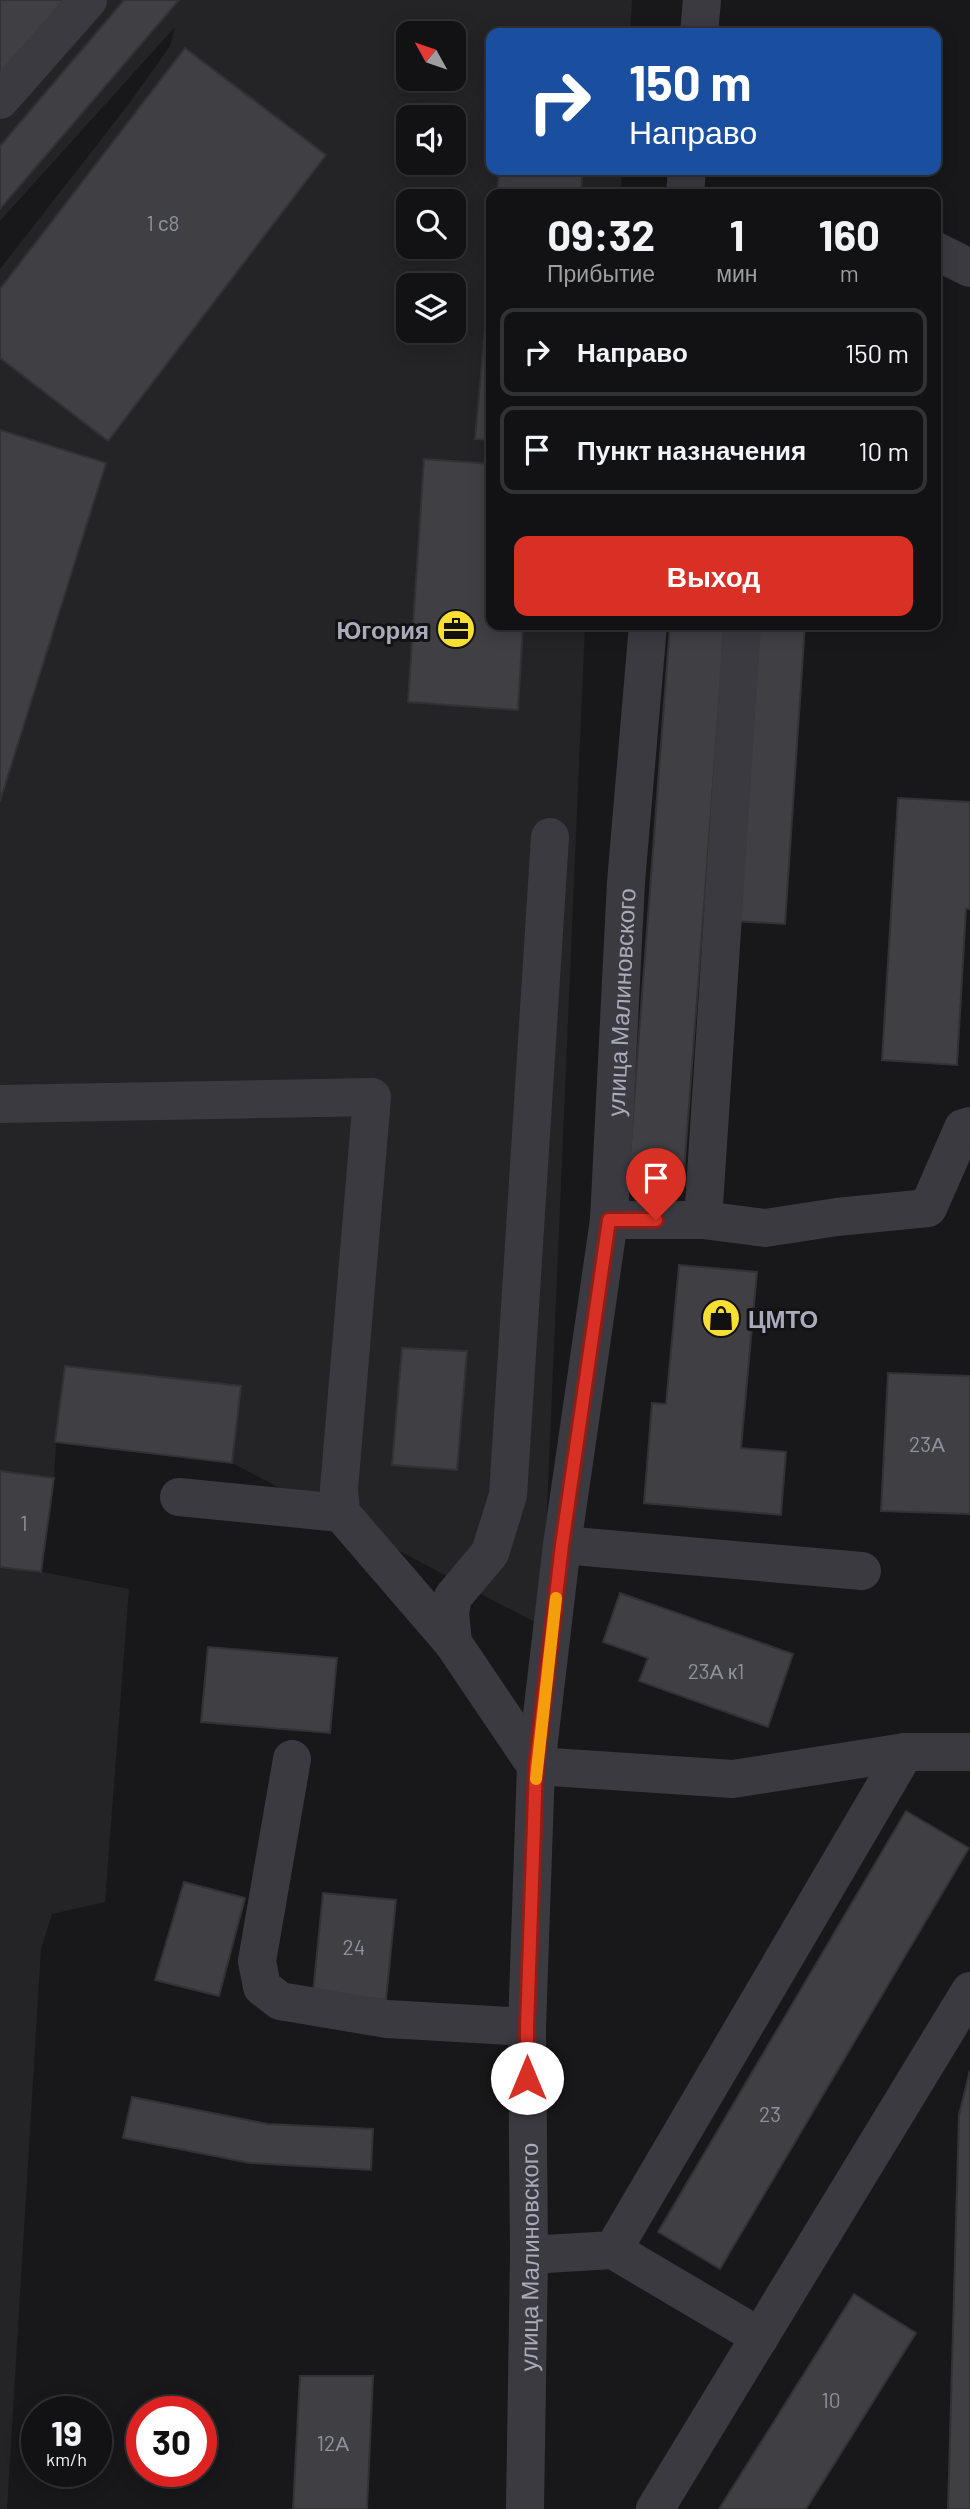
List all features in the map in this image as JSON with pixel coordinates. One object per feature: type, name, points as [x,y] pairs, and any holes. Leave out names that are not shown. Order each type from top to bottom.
[{"type":"street","points":[[0,100],[88,0]]},
{"type":"street","points":[[699,28],[702,0]]},
{"type":"street","points":[[941,254],[970,268]]},
{"type":"street","name":"улица Малиновского","points":[[525,2509],[529,2255],[527,2027],[536,1766],[562,1545],[609,1220],[626,882],[648,630]]},
{"type":"street","points":[[703,1220],[743,630]]},
{"type":"street","points":[[453,1643],[450,1613],[453,1597],[490,1553],[508,1495],[550,837]]},
{"type":"street","points":[[0,1104],[372,1097],[339,1489],[341,1513],[453,1643],[536,1766],[733,1779],[905,1752],[970,1752]]},
{"type":"street","points":[[609,1220],[703,1220],[765,1228],[837,1217],[928,1208],[963,1128],[970,1126]]},
{"type":"street","points":[[179,1497],[341,1513]]},
{"type":"street","points":[[562,1545],[862,1571]]},
{"type":"street","points":[[613,2250],[905,1752]]},
{"type":"street","points":[[292,1759],[257,1961],[262,1987],[280,2001],[387,2019],[527,2027]]},
{"type":"street","points":[[655,2509],[970,1991]]},
{"type":"street","points":[[529,2255],[613,2250],[760,2337]]},
{"type":"shaded area","points":[[0,0],[632,0],[630,28],[486,28],[486,175],[622,175],[621,189],[486,189],[486,630],[585,630],[542,1626],[232,1463],[56,1443],[42,1572],[129,1589],[105,1902],[52,1914],[41,1949],[7,2509],[0,2509],[0,269],[128,105],[170,46],[175,27],[0,221]]},
{"type":"building","points":[[0,0],[65,0],[0,74]]},
{"type":"building","points":[[124,0],[179,0],[0,209],[0,146]]},
{"type":"building","points":[[185,48],[326,155],[108,441],[0,358],[0,289]]},
{"type":"building","points":[[499,175],[583,175],[581,189],[497,189]]},
{"type":"building","points":[[486,318],[486,440],[475,439]]},
{"type":"building","points":[[0,430],[106,463],[0,801]]},
{"type":"building","points":[[424,459],[486,464],[486,630],[523,630],[518,710],[408,702]]},
{"type":"building","points":[[670,630],[725,630],[683,1185],[628,1180]]},
{"type":"building","points":[[756,630],[805,630],[785,924],[735,921]]},
{"type":"building","points":[[898,798],[970,802],[970,909],[966,909],[957,1065],[882,1060]]},
{"type":"building","points":[[679,1265],[757,1272],[741,1448],[786,1452],[781,1515],[644,1503],[652,1403],[666,1404]]},
{"type":"building","points":[[402,1348],[467,1351],[457,1470],[392,1465]]},
{"type":"building","points":[[65,1366],[241,1386],[232,1463],[55,1442]]},
{"type":"building","points":[[888,1373],[970,1376],[970,1514],[881,1511]]},
{"type":"building","points":[[0,1471],[54,1478],[41,1572],[0,1567]]},
{"type":"building","points":[[620,1593],[793,1654],[768,1727],[639,1681],[648,1658],[603,1642]]},
{"type":"building","points":[[208,1647],[337,1658],[330,1733],[201,1722]]},
{"type":"building","points":[[906,1811],[969,1848],[720,2269],[658,2232]]},
{"type":"building","points":[[184,1882],[245,1898],[219,1996],[155,1980]]},
{"type":"building","points":[[323,1893],[396,1900],[386,2000],[313,1993]]},
{"type":"building","points":[[970,2070],[970,2509],[948,2509],[959,2115]]},
{"type":"building","points":[[132,2097],[268,2124],[373,2129],[371,2170],[250,2163],[123,2138]]},
{"type":"building","points":[[854,2294],[916,2333],[806,2509],[719,2509]]},
{"type":"building","points":[[300,2376],[373,2376],[367,2509],[293,2509]]},
{"type":"slow traffic","points":[[536,1779],[556,1598]]},
{"type":"place","name":"Югория","points":[[456,629]]},
{"type":"place","name":"ЦМТО","points":[[721,1318]]},
{"type":"route","points":[[527,2078],[536,1766],[562,1545],[609,1220],[656,1220]]}]
